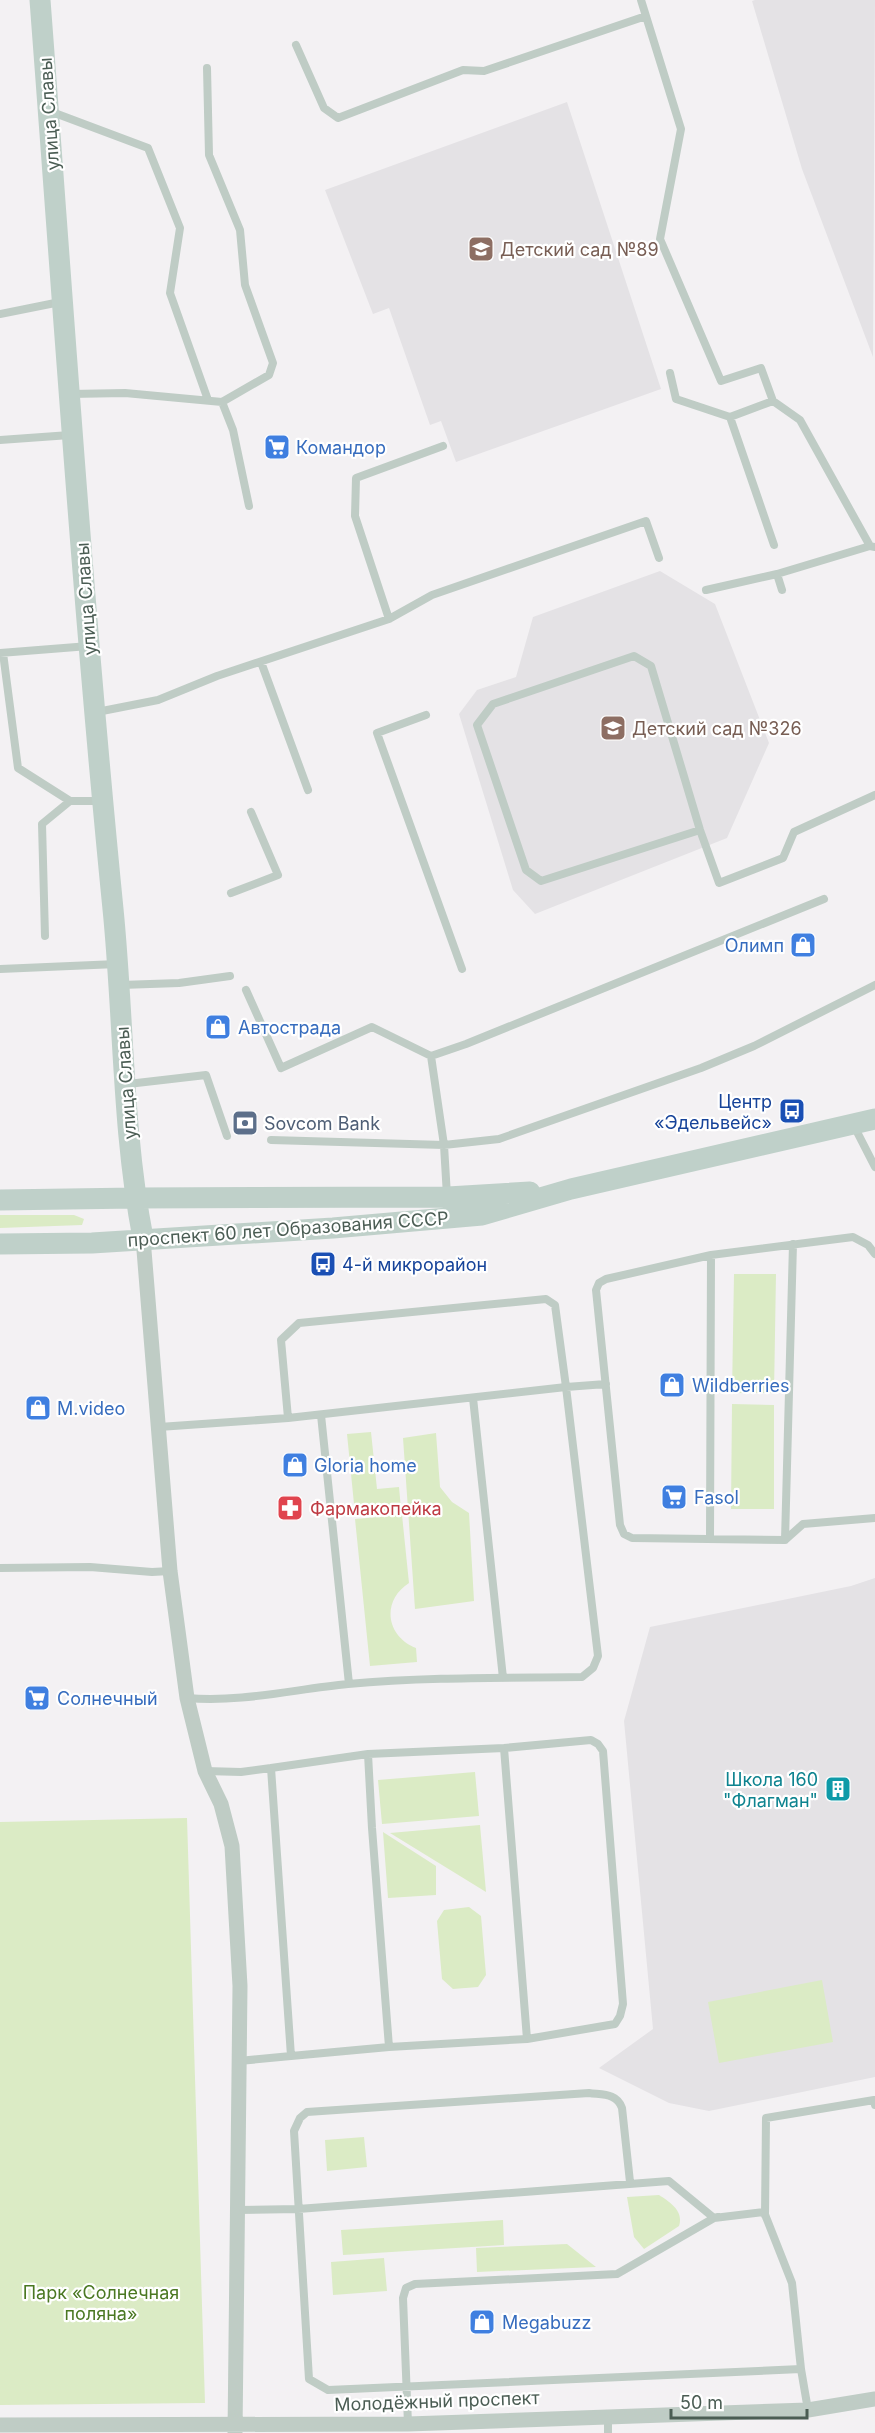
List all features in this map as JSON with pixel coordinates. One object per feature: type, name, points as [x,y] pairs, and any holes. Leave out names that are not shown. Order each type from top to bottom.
[{"type":"main road","name":"улица Славы","points":[[40,0],[102,801],[119,974],[125,1084],[135,1198],[143,1238]]},
{"type":"main road","name":"проспект 60 лет Образования СССР","points":[[0,1245],[92,1243],[143,1238],[333,1228],[482,1215],[571,1190],[875,1119]]},
{"type":"main road","name":"проспект 60 лет Образования СССР","points":[[0,1200],[448,1197],[571,1190]]},
{"type":"street","points":[[143,1238],[170,1571],[187,1698],[206,1771],[221,1804],[232,1846],[240,1986],[235,2429]]},
{"type":"street","name":"Молодёжный проспект","points":[[0,2425],[235,2429],[408,2424],[608,2415],[808,2410],[875,2399]]},
{"type":"lane","points":[[641,0],[681,129],[660,239],[721,381],[761,368],[773,401],[800,420],[873,546],[777,574],[706,590]]},
{"type":"lane","points":[[296,45],[324,108],[338,118],[463,70],[484,71],[646,16]]},
{"type":"lane","points":[[70,394],[125,393],[222,402],[270,375],[273,363],[245,285],[240,230],[209,155],[207,68]]},
{"type":"lane","points":[[48,111],[148,148],[180,228],[170,293],[208,400]]},
{"type":"lane","points":[[0,314],[63,301]]},
{"type":"lane","points":[[670,373],[676,399],[730,417],[773,401]]},
{"type":"lane","points":[[222,402],[233,430],[249,506]]},
{"type":"lane","points":[[730,417],[774,545]]},
{"type":"lane","points":[[0,440],[73,434]]},
{"type":"lane","points":[[389,619],[355,516],[356,478],[443,446]]},
{"type":"lane","points":[[95,712],[158,699],[217,676],[389,619],[432,595],[646,521],[659,558]]},
{"type":"lane","points":[[777,574],[782,590]]},
{"type":"lane","points":[[90,646],[2,653],[18,768],[70,801],[102,801]]},
{"type":"lane","points":[[700,830],[541,881],[526,870],[477,725],[493,704],[634,656],[651,666],[700,830],[719,883],[783,858],[794,832],[875,795]]},
{"type":"lane","points":[[261,662],[308,790]]},
{"type":"lane","points":[[426,715],[377,732],[462,969]]},
{"type":"lane","points":[[45,936],[42,824],[70,801]]},
{"type":"lane","points":[[231,893],[278,875],[251,812]]},
{"type":"lane","points":[[246,990],[282,1068],[372,1027],[431,1056],[466,1044],[824,899]]},
{"type":"lane","points":[[0,969],[119,974],[179,983],[230,976]]},
{"type":"lane","points":[[271,1140],[444,1145],[499,1139],[701,1068],[754,1046],[875,985]]},
{"type":"lane","points":[[431,1056],[444,1145],[448,1197]]},
{"type":"lane","points":[[125,1084],[206,1075],[227,1136]]},
{"type":"lane","points":[[854,1125],[875,1167]]},
{"type":"lane","points":[[875,1254],[868,1245],[853,1237],[793,1244],[711,1255],[599,1283],[596,1290],[620,1525],[624,1534],[632,1538],[786,1540],[803,1524],[875,1518]]},
{"type":"lane","points":[[786,1540],[793,1244]]},
{"type":"lane","points":[[710,1538],[711,1255]]},
{"type":"lane","points":[[187,1698],[253,1696],[349,1684],[582,1677],[593,1668],[598,1656],[566,1387],[555,1305],[552,1301],[546,1299],[299,1323],[281,1340],[288,1418]]},
{"type":"lane","points":[[159,1427],[288,1418],[606,1384]]},
{"type":"lane","points":[[473,1398],[503,1678]]},
{"type":"lane","points":[[321,1414],[349,1684]]},
{"type":"lane","points":[[0,1568],[90,1567],[152,1572],[170,1571]]},
{"type":"lane","points":[[206,1771],[241,1772],[368,1754],[504,1748],[591,1740],[603,1751],[622,2004],[620,2016],[615,2024],[527,2039],[389,2047],[239,2061]]},
{"type":"lane","points":[[504,1748],[527,2039]]},
{"type":"lane","points":[[368,1754],[389,2047]]},
{"type":"lane","points":[[271,1768],[291,2056]]},
{"type":"lane","points":[[630,2182],[622,2108],[620,2101],[612,2096],[589,2093],[307,2112],[300,2118],[294,2131],[309,2379],[328,2390],[801,2369]]},
{"type":"lane","points":[[808,2410],[801,2369],[792,2283],[764,2212],[766,2118],[874,2100],[875,2105]]},
{"type":"lane","points":[[238,2210],[298,2209],[630,2182],[669,2181],[714,2218]]},
{"type":"lane","points":[[408,2424],[403,2298],[406,2288],[415,2284],[617,2274],[714,2218],[764,2212]]},
{"type":"lane","points":[[608,2415],[608,2433]]},
{"type":"shaded area","points":[[875,0],[873,357],[802,169],[752,1]]},
{"type":"shaded area","name":"Детский сад №89","points":[[567,102],[661,389],[456,462],[441,421],[430,425],[389,308],[373,314],[325,190]]},
{"type":"shaded area","name":"Детский сад №326","points":[[660,571],[715,604],[769,743],[727,838],[535,914],[513,890],[459,714],[477,690],[516,677],[533,617]]},
{"type":"shaded area","points":[[875,1578],[875,2077],[709,2111],[669,2103],[599,2068],[653,2029],[624,1721],[650,1627],[851,1586]]},
{"type":"green space","points":[[0,1215],[74,1215],[84,1219],[82,1225],[0,1228]]},
{"type":"green space","points":[[734,1274],[776,1274],[774,1393],[732,1393]]},
{"type":"green space","points":[[732,1404],[774,1405],[774,1509],[731,1509]]},
{"type":"green space","points":[[371,1432],[377,1489],[399,1487],[401,1509],[355,1514],[347,1434]]},
{"type":"green space","points":[[436,1433],[440,1487],[452,1502],[469,1513],[474,1601],[415,1609],[403,1438]]},
{"type":"green space","points":[[402,1515],[409,1583],[394,1599],[391,1618],[398,1635],[416,1648],[417,1662],[370,1666],[355,1519]]},
{"type":"green space","points":[[475,1772],[479,1816],[382,1824],[378,1780]]},
{"type":"green space","name":"Парк «Солнечная поляна»","points":[[187,1818],[205,2403],[0,2405],[0,1822]]},
{"type":"green space","points":[[480,1825],[486,1892],[390,1833]]},
{"type":"green space","points":[[383,1832],[436,1866],[436,1895],[388,1898]]},
{"type":"green space","points":[[469,1907],[481,1916],[486,1975],[478,1987],[453,1989],[442,1979],[437,1921],[444,1910]]},
{"type":"green space","points":[[822,1980],[833,2042],[719,2063],[708,2002]]},
{"type":"green space","points":[[364,2137],[367,2167],[327,2171],[325,2140]]},
{"type":"green space","points":[[659,2195],[678,2211],[679,2226],[644,2249],[634,2237],[627,2197]]},
{"type":"green space","points":[[503,2220],[504,2245],[343,2255],[341,2230]]},
{"type":"green space","points":[[567,2244],[596,2267],[477,2272],[476,2248]]},
{"type":"green space","points":[[384,2258],[387,2291],[333,2295],[331,2262]]},
{"type":"place","name":"Детский сад №89","points":[[481,249]]},
{"type":"place","name":"Командор","points":[[277,447]]},
{"type":"place","name":"Детский сад №326","points":[[613,728]]},
{"type":"place","name":"Олимп","points":[[803,945]]},
{"type":"place","name":"Автострада","points":[[218,1027]]},
{"type":"place","name":"Центр «Эдельвейс»","points":[[792,1111]]},
{"type":"place","name":"Sovcom Bank","points":[[245,1123]]},
{"type":"place","name":"4-й микрорайон","points":[[323,1264]]},
{"type":"place","name":"Wildberries","points":[[672,1385]]},
{"type":"place","name":"M.video","points":[[38,1408]]},
{"type":"place","name":"Gloria home","points":[[295,1465]]},
{"type":"place","name":"Fasol","points":[[674,1497]]},
{"type":"place","name":"Фармакопейка","points":[[290,1508]]},
{"type":"place","name":"Солнечный","points":[[37,1698]]},
{"type":"place","name":"Школа 160 \"Флагман\"","points":[[838,1789]]},
{"type":"place","name":"Megabuzz","points":[[482,2322]]}]
